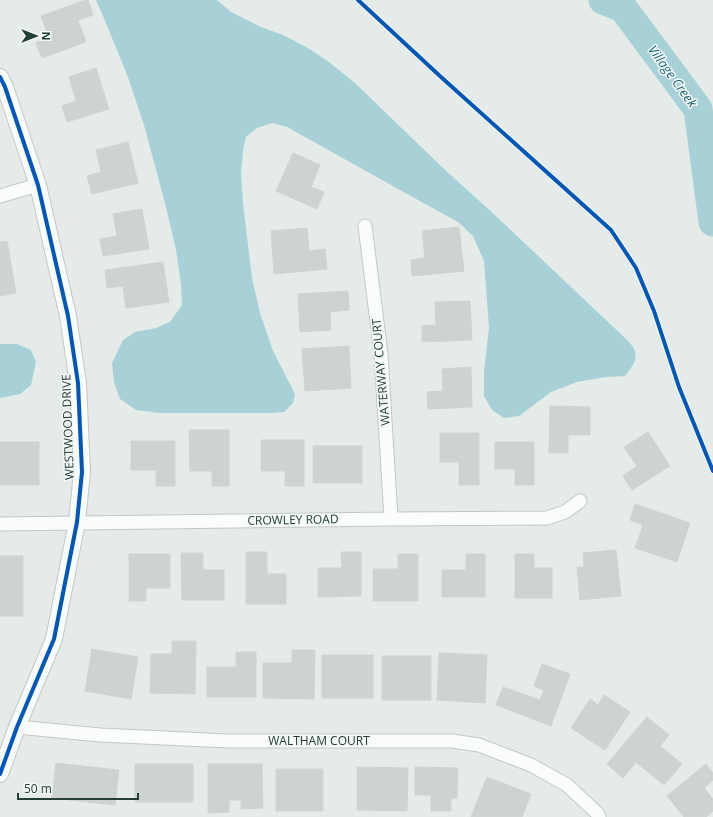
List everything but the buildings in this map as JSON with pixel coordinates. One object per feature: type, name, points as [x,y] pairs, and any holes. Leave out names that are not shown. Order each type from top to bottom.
[{"type":"street","name":"WESTWOOD DRIVE","points":[[0,77],[38,185],[68,316],[78,383],[82,472],[77,522],[54,640],[17,727],[4,750],[0,774]]},
{"type":"street","points":[[0,196],[38,185]]},
{"type":"street","name":"WATERWAY COURT","points":[[365,226],[380,354],[392,519]]},
{"type":"street","name":"CROWLEY ROAD","points":[[0,524],[547,518],[565,512],[580,501]]},
{"type":"street","name":"WALTHAM COURT","points":[[17,727],[100,735],[228,741],[452,742],[479,745],[531,765],[567,785],[597,813],[599,817]]},
{"type":"water","points":[[96,0],[217,0],[231,12],[261,27],[283,35],[308,48],[329,62],[356,84],[443,168],[627,340],[633,347],[636,357],[632,367],[625,376],[606,377],[577,382],[551,392],[519,416],[504,418],[492,410],[484,396],[484,372],[489,328],[484,261],[473,236],[458,222],[287,127],[272,123],[257,128],[246,137],[241,173],[243,203],[252,278],[260,313],[273,351],[295,394],[293,403],[284,412],[271,413],[160,413],[136,410],[120,399],[114,382],[112,363],[123,340],[135,332],[156,328],[170,322],[182,305],[181,284],[176,250],[166,207],[144,125],[128,77]]},
{"type":"water","points":[[0,344],[17,344],[31,350],[36,362],[31,385],[20,394],[0,398]]},
{"type":"waterway","name":"Village Creek","points":[[603,0],[623,8],[698,109],[713,222]]},
{"type":"cycle path","points":[[358,0],[611,230],[636,268],[654,311],[679,387],[713,471]]},
{"type":"cycle path","points":[[0,77],[5,87],[38,185],[68,316],[78,383],[82,472],[77,522],[54,639],[17,727],[0,774]]}]
